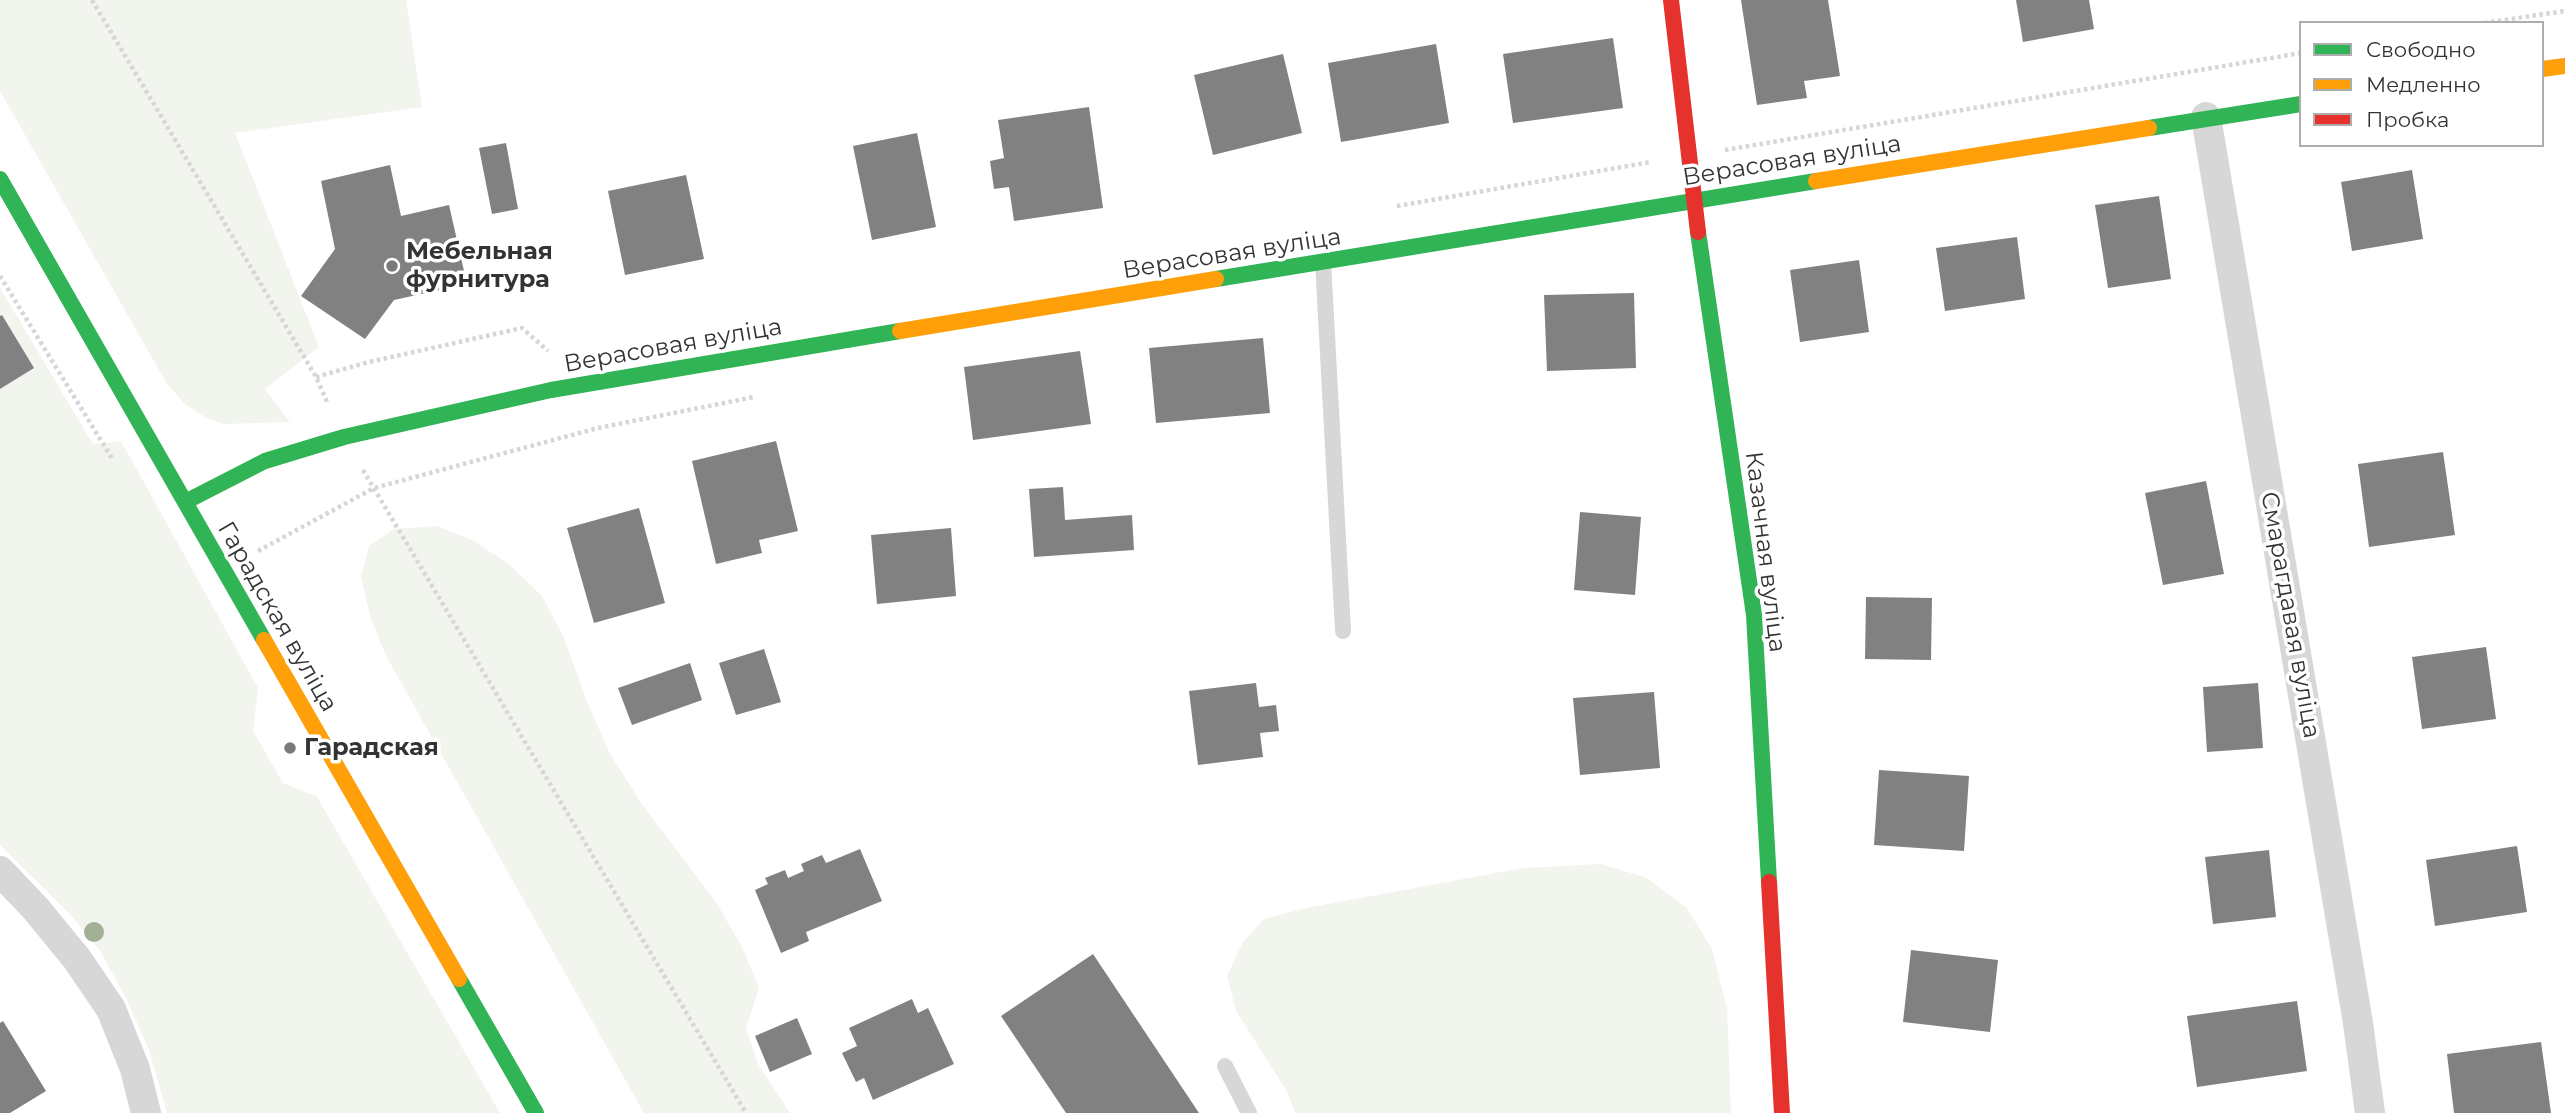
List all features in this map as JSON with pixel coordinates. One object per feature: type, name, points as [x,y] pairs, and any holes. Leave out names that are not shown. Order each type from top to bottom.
[{"type":"street","name":"Казачная вуліца","points":[[1671,0],[1693,200],[1754,615],[1782,1113]]},
{"type":"street","points":[[2544,69],[2565,66]]},
{"type":"street","name":"Верасовая вуліца","points":[[185,502],[265,461],[344,437],[551,390],[1693,200],[2299,104]]},
{"type":"street","name":"Смарагдавая вуліца","points":[[2206,117],[2358,1023],[2370,1113]]},
{"type":"street","name":"Гарадская вуліца","points":[[1,184],[536,1113]]},
{"type":"street","points":[[0,871],[77,958],[111,1009],[135,1069],[146,1113]]},
{"type":"lane","points":[[1322,262],[1343,631]]},
{"type":"lane","points":[[1225,1066],[1249,1113]]},
{"type":"path","points":[[92,0],[316,377],[344,437]]},
{"type":"path","points":[[2498,21],[2565,11]]},
{"type":"path","points":[[1387,208],[2299,53]]},
{"type":"path","points":[[316,377],[369,362],[522,328],[550,353]]},
{"type":"path","points":[[224,570],[373,488],[598,428],[762,396]]},
{"type":"path","points":[[373,488],[746,1113]]},
{"type":"shaded area","points":[[0,0],[406,0],[422,107],[235,133],[319,347],[265,389],[290,422],[224,424],[206,418],[185,404],[167,384],[0,91]]},
{"type":"shaded area","points":[[0,288],[93,444],[121,441],[258,688],[253,731],[283,783],[317,797],[500,1113],[167,1113],[149,1050],[126,998],[100,951],[69,913],[0,845]]},
{"type":"shaded area","points":[[437,526],[474,541],[510,565],[542,596],[564,638],[609,752],[641,803],[716,902],[742,947],[759,988],[746,1028],[758,1064],[790,1113],[644,1113],[386,656],[370,616],[361,577],[369,546],[394,529]]},
{"type":"shaded area","points":[[1601,864],[1647,878],[1687,908],[1712,949],[1727,1008],[1731,1113],[1295,1113],[1288,1093],[1236,1011],[1227,976],[1243,942],[1264,919],[1306,908],[1523,868]]},
{"type":"building","points":[[1741,0],[1828,0],[1840,76],[1804,81],[1807,98],[1757,105]]},
{"type":"building","points":[[2016,0],[2089,0],[2094,29],[2023,42]]},
{"type":"building","points":[[1613,38],[1623,108],[1513,123],[1503,54]]},
{"type":"building","points":[[1436,44],[1449,123],[1341,142],[1328,63]]},
{"type":"building","points":[[1283,54],[1302,133],[1213,155],[1194,75]]},
{"type":"building","points":[[1089,107],[1103,208],[1014,221],[1009,187],[994,189],[990,161],[1004,158],[998,120]]},
{"type":"building","points":[[917,133],[936,227],[872,240],[853,146]]},
{"type":"building","points":[[506,143],[518,209],[492,214],[479,148]]},
{"type":"building","name":"Мебельная фурнитура","points":[[390,165],[401,216],[449,205],[467,284],[394,300],[365,339],[301,296],[335,249],[321,181]]},
{"type":"building","points":[[2412,170],[2423,239],[2352,251],[2341,182]]},
{"type":"building","points":[[686,175],[704,259],[625,275],[608,191]]},
{"type":"building","points":[[2159,196],[2171,279],[2108,288],[2095,205]]},
{"type":"building","points":[[2017,237],[2025,299],[1945,311],[1936,248]]},
{"type":"building","points":[[1859,260],[1869,332],[1800,342],[1790,270]]},
{"type":"building","points":[[1634,293],[1636,368],[1547,371],[1544,295]]},
{"type":"building","points":[[2,315],[34,368],[0,389],[0,316]]},
{"type":"building","points":[[1263,338],[1270,413],[1156,423],[1149,348]]},
{"type":"building","points":[[1080,351],[1091,424],[973,440],[964,367]]},
{"type":"building","points":[[776,441],[798,531],[759,540],[762,553],[716,564],[692,461]]},
{"type":"building","points":[[2443,452],[2455,535],[2369,547],[2358,464]]},
{"type":"building","points":[[2206,481],[2224,574],[2163,585],[2145,493]]},
{"type":"building","points":[[1063,487],[1065,520],[1132,515],[1134,550],[1034,557],[1029,489]]},
{"type":"building","points":[[639,508],[665,603],[594,623],[567,528]]},
{"type":"building","points":[[1580,512],[1641,517],[1635,595],[1574,590]]},
{"type":"building","points":[[951,528],[956,596],[877,604],[871,535]]},
{"type":"building","points":[[1866,597],[1932,598],[1931,660],[1865,659]]},
{"type":"building","points":[[2486,647],[2496,719],[2422,729],[2412,657]]},
{"type":"building","points":[[764,649],[781,702],[736,715],[719,663]]},
{"type":"building","points":[[690,663],[702,700],[632,725],[618,688]]},
{"type":"building","points":[[1256,683],[1259,707],[1276,705],[1279,731],[1260,733],[1263,757],[1198,765],[1189,691]]},
{"type":"building","points":[[2258,683],[2263,748],[2207,752],[2203,687]]},
{"type":"building","points":[[1654,692],[1660,768],[1580,775],[1573,698]]},
{"type":"building","points":[[1879,770],[1969,776],[1964,851],[1874,845]]},
{"type":"building","points":[[2517,846],[2527,912],[2435,926],[2426,860]]},
{"type":"building","points":[[860,849],[882,901],[806,932],[809,941],[781,953],[755,890],[768,884],[765,878],[785,870],[788,878],[804,871],[801,864],[822,855],[826,863]]},
{"type":"building","points":[[2269,850],[2276,917],[2213,924],[2205,857]]},
{"type":"building","points":[[1911,950],[1998,960],[1990,1032],[1903,1022]]},
{"type":"building","points":[[1093,954],[1199,1113],[1066,1113],[1001,1016]]},
{"type":"building","points":[[912,999],[918,1013],[928,1008],[954,1064],[873,1100],[864,1078],[856,1082],[842,1053],[857,1046],[849,1028]]},
{"type":"building","points":[[2297,1001],[2307,1071],[2197,1087],[2187,1016]]},
{"type":"building","points":[[797,1018],[812,1054],[770,1072],[755,1036]]},
{"type":"building","points":[[3,1021],[46,1091],[10,1113],[0,1113],[0,1023]]},
{"type":"building","points":[[2541,1042],[2551,1113],[2454,1113],[2447,1054]]},
{"type":"traffic: fast","points":[[2149,128],[2299,104]]},
{"type":"traffic: fast","points":[[0,179],[264,640]]},
{"type":"traffic: fast","points":[[1216,279],[1816,181]]},
{"type":"traffic: fast","points":[[1698,232],[1754,615],[1769,882]]},
{"type":"traffic: fast","points":[[185,502],[265,461],[344,437],[551,390],[900,331]]},
{"type":"traffic: fast","points":[[459,979],[536,1113]]},
{"type":"traffic: slow","points":[[2544,69],[2565,66]]},
{"type":"traffic: slow","points":[[1816,181],[2149,128]]},
{"type":"traffic: slow","points":[[900,331],[1216,279]]},
{"type":"traffic: slow","points":[[264,640],[459,979]]},
{"type":"traffic: jam","points":[[1671,0],[1698,232]]},
{"type":"traffic: jam","points":[[1769,882],[1782,1113]]},
{"type":"place","name":"Мебельная фурнитура","points":[[392,266]]},
{"type":"place","name":"Гарадская","points":[[290,748]]}]
